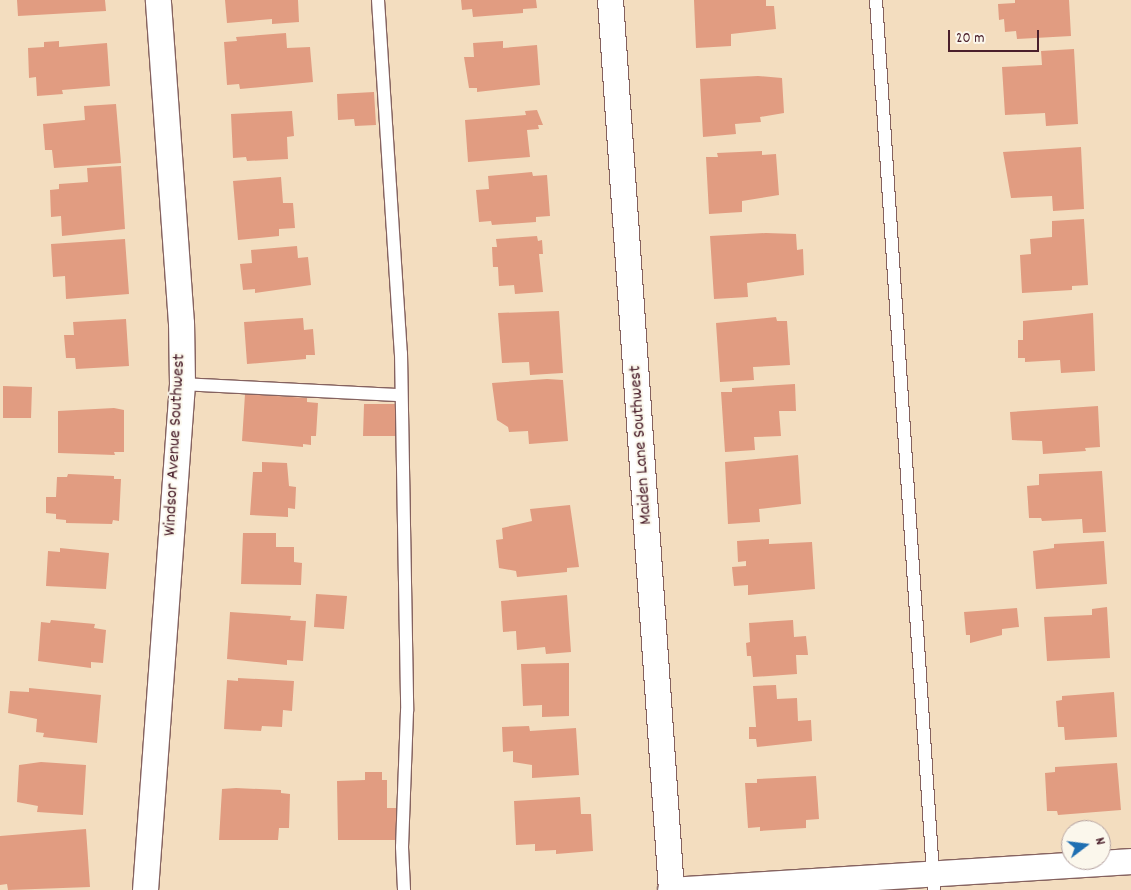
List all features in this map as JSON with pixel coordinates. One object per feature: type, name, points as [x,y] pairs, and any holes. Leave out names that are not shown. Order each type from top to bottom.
[{"type":"street","name":"Windsor Avenue Southwest","points":[[145,890],[182,384],[181,323],[158,0]]},
{"type":"street","name":"Maiden Lane Southwest","points":[[610,0],[671,890]]},
{"type":"street","points":[[671,890],[933,881],[1131,861]]},
{"type":"lane","points":[[378,0],[402,395],[407,712],[402,847],[404,890]]},
{"type":"lane","points":[[876,0],[933,881]]},
{"type":"lane","points":[[182,384],[402,395]]},
{"type":"building","points":[[17,0],[105,0],[106,11],[18,16]]},
{"type":"building","points":[[225,0],[298,0],[299,22],[272,24],[272,19],[227,23]]},
{"type":"building","points":[[461,0],[536,0],[537,8],[523,9],[523,13],[473,17],[472,9],[462,10]]},
{"type":"building","points":[[694,0],[766,0],[766,6],[774,6],[776,29],[731,34],[731,46],[696,48]]},
{"type":"building","points":[[1015,0],[1069,0],[1071,36],[1017,39],[1016,31],[1005,32],[1004,19],[999,20],[998,4],[1015,3]]},
{"type":"building","points":[[286,33],[287,48],[310,47],[313,82],[240,89],[239,84],[227,85],[224,42],[237,41],[236,37]]},
{"type":"building","points":[[59,41],[59,47],[107,43],[110,86],[62,90],[63,94],[37,96],[36,77],[29,78],[28,48],[44,47],[44,42]]},
{"type":"building","points":[[503,41],[503,48],[537,45],[540,85],[477,92],[477,88],[469,88],[464,57],[474,57],[473,43]]},
{"type":"building","points":[[1074,49],[1078,124],[1046,126],[1045,113],[1005,115],[1002,67],[1042,65],[1041,51]]},
{"type":"building","points":[[758,76],[782,78],[784,113],[760,117],[761,122],[735,124],[736,134],[703,137],[700,79]]},
{"type":"building","points":[[374,92],[376,125],[355,126],[354,119],[338,120],[337,94]]},
{"type":"building","points":[[116,104],[121,163],[54,168],[52,150],[45,150],[43,124],[85,120],[84,106]]},
{"type":"building","points":[[537,110],[543,125],[538,125],[539,129],[527,130],[530,157],[468,162],[465,120],[526,115],[525,111]]},
{"type":"building","points":[[292,111],[294,136],[287,137],[288,159],[247,161],[246,157],[233,158],[231,114]]},
{"type":"building","points":[[1081,147],[1084,209],[1053,211],[1052,196],[1011,198],[1003,152]]},
{"type":"building","points":[[762,151],[762,155],[776,154],[779,195],[742,201],[742,212],[709,214],[706,157],[718,157],[717,153]]},
{"type":"building","points":[[121,166],[125,229],[62,236],[61,216],[51,217],[50,190],[59,189],[59,184],[88,182],[87,168]]},
{"type":"building","points":[[532,172],[533,176],[547,175],[550,216],[536,217],[536,222],[492,225],[491,221],[479,222],[476,190],[489,189],[488,176]]},
{"type":"building","points":[[281,177],[283,203],[293,203],[295,228],[279,229],[279,236],[238,240],[233,181]]},
{"type":"building","points":[[1084,219],[1088,285],[1072,286],[1072,290],[1022,293],[1020,255],[1031,254],[1030,239],[1052,237],[1052,221]]},
{"type":"building","points":[[766,233],[796,234],[797,250],[803,249],[804,275],[747,283],[748,297],[714,299],[710,236]]},
{"type":"building","points":[[537,236],[538,241],[542,240],[543,254],[539,254],[543,292],[515,294],[514,285],[499,286],[498,267],[493,267],[492,247],[497,247],[496,239]]},
{"type":"building","points":[[125,239],[129,294],[66,299],[65,276],[53,277],[51,244]]},
{"type":"building","points":[[297,246],[298,258],[308,257],[311,285],[255,293],[255,289],[243,290],[240,264],[252,263],[251,250]]},
{"type":"building","points":[[559,311],[563,373],[530,375],[529,362],[502,363],[498,313]]},
{"type":"building","points":[[1093,313],[1095,371],[1061,373],[1060,360],[1025,362],[1025,358],[1018,358],[1018,340],[1023,340],[1023,321]]},
{"type":"building","points":[[776,317],[777,321],[787,321],[790,365],[753,367],[754,380],[720,382],[716,323]]},
{"type":"building","points":[[303,318],[304,330],[313,329],[315,355],[306,355],[306,359],[247,364],[244,322]]},
{"type":"building","points":[[126,319],[129,366],[76,369],[75,358],[66,358],[64,335],[74,335],[73,322]]},
{"type":"building","points":[[547,379],[563,380],[568,441],[529,444],[528,431],[509,432],[508,427],[497,420],[492,383]]},
{"type":"building","points":[[795,384],[796,411],[779,411],[781,436],[754,437],[755,450],[725,452],[721,392],[732,392],[732,388]]},
{"type":"building","points":[[3,386],[32,387],[31,418],[3,418]]},
{"type":"building","points":[[245,394],[307,398],[307,402],[318,403],[316,436],[311,436],[311,445],[303,444],[303,447],[242,441]]},
{"type":"building","points":[[364,404],[396,404],[396,436],[363,436]]},
{"type":"building","points":[[1098,406],[1100,447],[1085,448],[1086,451],[1043,454],[1042,441],[1012,440],[1010,412]]},
{"type":"building","points":[[114,408],[124,410],[124,452],[114,452],[115,455],[58,453],[58,411]]},
{"type":"building","points":[[798,455],[801,504],[759,509],[760,522],[728,524],[725,462]]},
{"type":"building","points":[[262,462],[287,463],[289,486],[296,487],[295,509],[288,508],[288,517],[250,515],[253,472],[262,472]]},
{"type":"building","points":[[1102,471],[1106,532],[1083,533],[1082,519],[1042,521],[1041,518],[1029,518],[1027,486],[1039,485],[1039,474]]},
{"type":"building","points":[[68,474],[114,476],[114,479],[121,479],[119,521],[113,520],[112,524],[66,523],[66,520],[56,519],[56,514],[46,513],[46,497],[56,497],[57,477],[67,477]]},
{"type":"building","points":[[570,505],[579,567],[567,568],[567,572],[517,577],[516,571],[499,568],[496,540],[503,539],[502,528],[532,521],[530,509]]},
{"type":"building","points":[[243,533],[276,533],[276,547],[294,547],[294,562],[302,563],[301,585],[241,584]]},
{"type":"building","points":[[769,539],[769,544],[812,542],[815,589],[748,595],[748,585],[734,586],[732,567],[746,566],[746,561],[738,562],[737,541]]},
{"type":"building","points":[[1104,541],[1107,584],[1036,589],[1033,551],[1054,548],[1054,544]]},
{"type":"building","points":[[60,548],[109,553],[106,589],[46,586],[48,551],[60,552]]},
{"type":"building","points":[[316,594],[347,596],[344,629],[314,627]]},
{"type":"building","points":[[567,595],[571,652],[546,654],[545,647],[517,650],[516,631],[503,632],[501,601]]},
{"type":"building","points":[[1107,607],[1110,658],[1047,661],[1044,617],[1092,615],[1092,609]]},
{"type":"building","points":[[1017,608],[1019,627],[1002,629],[1002,635],[970,643],[970,635],[966,635],[964,612]]},
{"type":"building","points":[[230,612],[291,616],[290,620],[306,621],[303,661],[287,660],[287,665],[227,659]]},
{"type":"building","points":[[51,620],[95,624],[94,628],[106,630],[103,663],[91,662],[91,668],[38,661],[41,622],[50,623]]},
{"type":"building","points":[[793,620],[794,637],[806,636],[808,655],[796,655],[797,674],[753,677],[751,656],[747,656],[746,643],[750,642],[749,623]]},
{"type":"building","points":[[569,663],[569,716],[542,717],[542,705],[523,706],[521,664]]},
{"type":"building","points":[[238,678],[294,681],[292,711],[283,710],[282,727],[262,726],[261,731],[224,729],[227,680],[238,681]]},
{"type":"building","points":[[776,685],[777,699],[797,698],[798,721],[811,720],[812,741],[757,747],[756,739],[749,739],[749,727],[756,727],[753,686]]},
{"type":"building","points":[[29,688],[101,695],[97,743],[43,737],[44,733],[36,732],[37,719],[8,713],[10,691],[29,692]]},
{"type":"building","points":[[1114,692],[1117,737],[1065,740],[1064,727],[1058,727],[1056,701],[1062,700],[1062,696]]},
{"type":"building","points":[[529,726],[530,731],[576,728],[579,775],[532,778],[532,765],[513,762],[513,751],[503,752],[502,727]]},
{"type":"building","points":[[41,762],[86,765],[83,815],[37,812],[38,806],[17,802],[19,765]]},
{"type":"building","points":[[1117,763],[1121,810],[1058,815],[1057,811],[1047,811],[1045,773],[1055,772],[1055,767]]},
{"type":"building","points":[[365,772],[382,772],[382,780],[387,780],[387,808],[399,808],[399,840],[338,840],[337,781],[365,780]]},
{"type":"building","points":[[816,776],[819,819],[806,820],[806,828],[760,831],[760,827],[748,828],[745,783],[757,783],[757,779]]},
{"type":"building","points":[[222,789],[281,790],[281,793],[290,794],[289,828],[279,828],[278,840],[219,840]]},
{"type":"building","points":[[580,797],[581,814],[591,814],[593,851],[556,854],[556,850],[535,851],[535,844],[516,845],[514,801]]},
{"type":"building","points":[[86,829],[90,887],[8,890],[7,884],[0,885],[0,836]]}]
